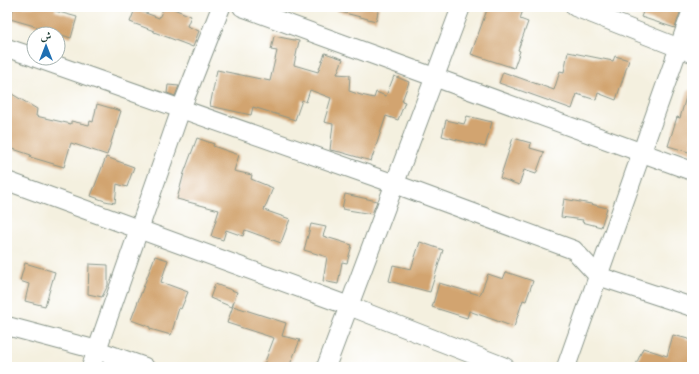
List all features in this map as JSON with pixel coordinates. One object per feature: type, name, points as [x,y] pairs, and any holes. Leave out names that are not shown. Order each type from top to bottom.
[{"type":"street","points":[[94,359],[181,109],[221,7]]},
{"type":"street","points":[[242,7],[692,171]]},
{"type":"street","points":[[326,367],[461,7]]},
{"type":"street","points":[[575,7],[685,50]]},
{"type":"street","points":[[566,367],[642,153],[685,50],[692,10]]},
{"type":"street","points":[[7,48],[26,55]]},
{"type":"street","points":[[58,66],[395,184],[574,250],[598,276],[692,307]]},
{"type":"street","points":[[7,182],[349,306],[505,367]]},
{"type":"street","points":[[7,326],[94,359],[145,367]]},
{"type":"building","points":[[14,7],[56,7],[55,11],[77,17],[71,38],[66,36],[66,26],[34,26],[10,19]]},
{"type":"building","points":[[164,7],[169,7],[191,16],[187,26],[199,31],[193,47],[130,22],[135,9],[159,18]]},
{"type":"building","points":[[338,7],[379,7],[376,21],[337,11]]},
{"type":"building","points":[[488,7],[524,7],[520,19],[528,22],[518,50],[520,51],[514,68],[471,54]]},
{"type":"building","points":[[645,7],[682,7],[675,28],[641,17]]},
{"type":"building","points":[[274,36],[299,41],[294,65],[318,72],[325,53],[343,59],[337,74],[350,75],[349,91],[374,98],[376,92],[386,96],[394,76],[409,82],[402,101],[405,102],[398,120],[386,116],[371,161],[330,150],[333,124],[324,122],[331,98],[310,90],[306,102],[302,100],[295,120],[253,107],[251,115],[210,106],[217,70],[270,81],[277,51],[271,50]]},
{"type":"building","points":[[568,52],[613,61],[615,56],[629,60],[616,100],[598,93],[596,100],[577,94],[572,109],[499,83],[503,72],[554,90],[560,71],[564,72]]},
{"type":"building","points":[[168,85],[179,86],[175,96],[167,93]]},
{"type":"building","points":[[688,90],[692,90],[692,153],[668,146],[677,117],[680,118]]},
{"type":"building","points":[[7,91],[37,109],[36,116],[71,124],[71,121],[89,125],[90,121],[93,122],[97,104],[121,111],[107,155],[71,143],[64,167],[30,157],[31,155],[7,147]]},
{"type":"building","points":[[467,116],[492,122],[485,147],[442,136],[446,120],[464,124]]},
{"type":"building","points":[[197,138],[214,144],[213,146],[239,155],[234,171],[252,175],[251,179],[273,188],[264,210],[290,219],[281,243],[245,230],[243,236],[226,230],[223,240],[211,236],[219,210],[177,199],[184,173]]},
{"type":"building","points":[[513,138],[531,143],[530,148],[544,152],[536,174],[524,170],[519,185],[500,178]]},
{"type":"building","points":[[106,157],[134,167],[127,187],[117,184],[115,203],[91,196]]},
{"type":"building","points":[[345,194],[377,201],[372,214],[342,209]]},
{"type":"building","points":[[564,199],[607,208],[601,227],[582,222],[583,220],[561,217]]},
{"type":"building","points":[[311,224],[326,227],[323,236],[352,245],[347,263],[342,262],[338,284],[323,281],[327,257],[304,250]]},
{"type":"building","points":[[420,242],[443,250],[430,292],[389,281],[393,265],[411,269]]},
{"type":"building","points":[[155,256],[168,260],[161,282],[188,292],[181,309],[179,308],[171,335],[150,329],[150,327],[131,320]]},
{"type":"building","points":[[25,263],[55,272],[45,306],[25,301],[29,284],[20,281]]},
{"type":"building","points":[[89,264],[108,265],[108,285],[102,297],[88,294]]},
{"type":"building","points":[[506,272],[533,281],[526,301],[523,300],[514,327],[469,311],[467,318],[432,307],[439,283],[480,295],[488,274],[503,279]]},
{"type":"building","points":[[215,284],[237,292],[232,307],[210,298]]},
{"type":"building","points":[[233,306],[286,323],[282,336],[300,340],[289,367],[263,367],[274,338],[227,323]]},
{"type":"building","points":[[673,335],[692,340],[692,367],[635,367],[643,348],[667,356]]}]
